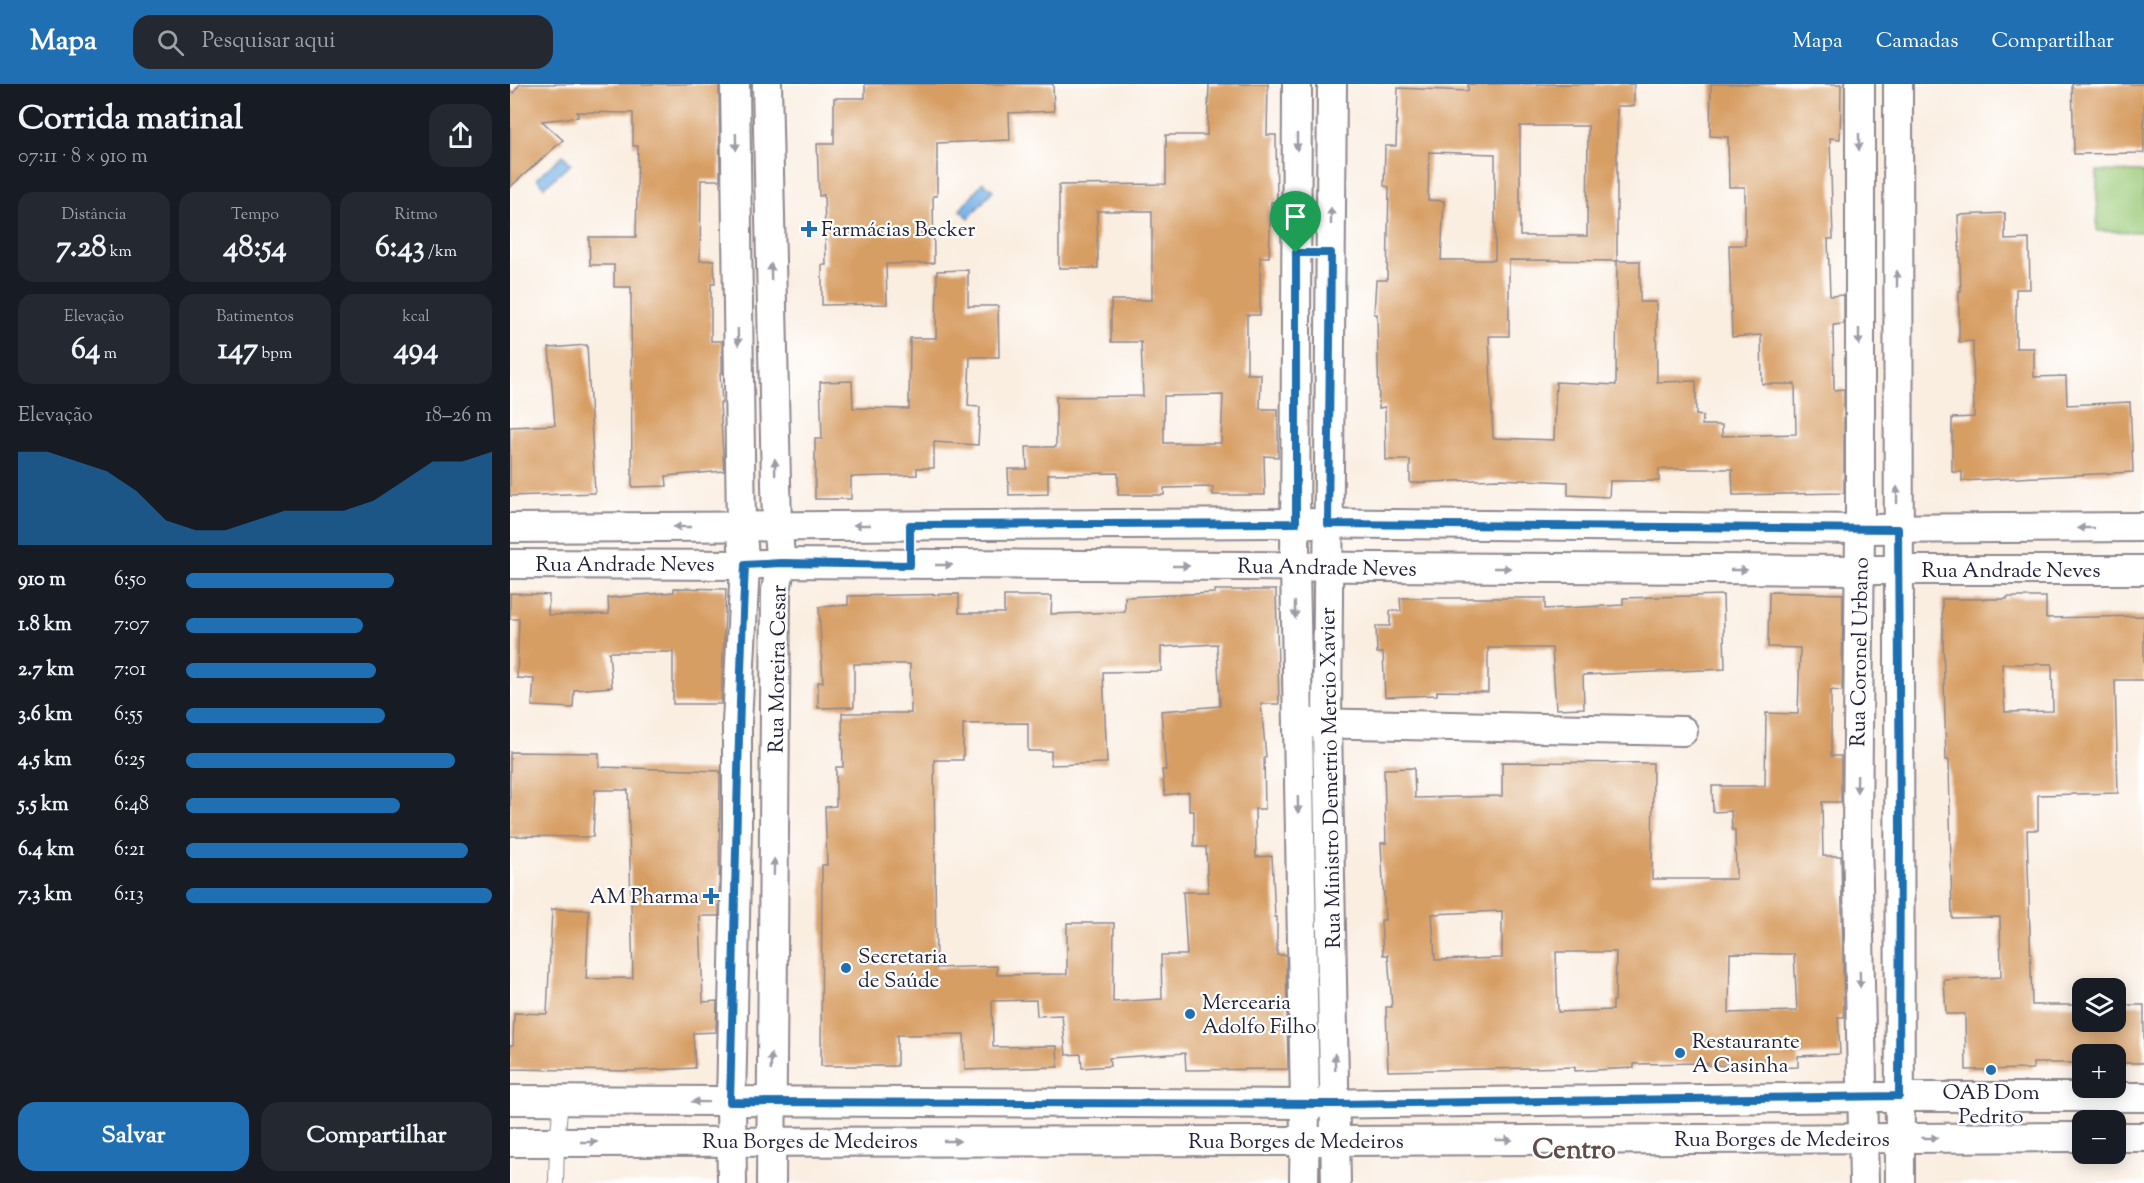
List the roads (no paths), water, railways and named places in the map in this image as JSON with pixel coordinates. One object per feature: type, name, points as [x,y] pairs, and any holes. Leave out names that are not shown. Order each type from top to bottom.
[{"type":"street","name":"Rua Moreira Cesar","points":[[732,1183],[730,1102],[738,723],[745,565],[741,527],[735,84]]},
{"type":"street","name":"Rua Moreira Cesar","points":[[767,84],[777,526],[781,563],[776,591],[771,1183]]},
{"type":"street","name":"Rua Ministro Demetrio Mercio Xavier","points":[[1297,84],[1295,566],[1305,1104],[1304,1183]]},
{"type":"street","name":"Rua Ministro Demetrio Mercio Xavier","points":[[1332,84],[1327,725],[1336,1183]]},
{"type":"street","name":"Rua Coronel Urbano","points":[[1860,84],[1857,832],[1864,1183]]},
{"type":"street","name":"Rua Coronel Urbano","points":[[1898,84],[1900,1183]]},
{"type":"street","points":[[1859,245],[1897,246]]},
{"type":"street","points":[[1296,253],[1331,253]]},
{"type":"street","points":[[739,381],[773,382]]},
{"type":"street","name":"Rua Andrade Neves","points":[[510,528],[1296,523],[1860,529],[2144,527]]},
{"type":"street","points":[[1143,524],[1145,566]]},
{"type":"street","points":[[910,525],[910,565]]},
{"type":"street","points":[[1460,568],[1462,525]]},
{"type":"street","points":[[596,528],[599,564]]},
{"type":"street","points":[[1706,528],[1708,569]]},
{"type":"street","name":"Rua Andrade Neves","points":[[510,564],[745,565],[781,563],[2144,570]]},
{"type":"street","points":[[1297,722],[1327,725],[1683,731]]},
{"type":"street","points":[[737,827],[774,826]]},
{"type":"street","points":[[1857,832],[1900,832]]},
{"type":"street","points":[[1301,949],[1332,950]]},
{"type":"street","name":"Rua Borges de Medeiros","points":[[510,1100],[1336,1104],[1863,1096],[2144,1097]]},
{"type":"street","points":[[1730,1099],[1731,1139]]},
{"type":"street","points":[[1468,1102],[1470,1140]]},
{"type":"street","points":[[902,1103],[902,1141]]},
{"type":"street","points":[[1168,1104],[1170,1141]]},
{"type":"street","name":"Rua Borges de Medeiros","points":[[510,1142],[2072,1137]]},
{"type":"street","points":[[2126,1137],[2144,1137]]},
{"type":"lane","points":[[556,1183],[556,1142],[561,1101]]},
{"type":"water","points":[[563,155],[571,164],[544,187],[537,178]]},
{"type":"water","points":[[983,182],[993,190],[969,218],[960,210]]},
{"type":"place","name":"Farmácias Becker","points":[[809,229]]},
{"type":"place","name":"AM Pharma","points":[[711,896]]},
{"type":"place","name":"Secretaria de Saúde","points":[[846,968]]},
{"type":"place","name":"Mercearia Adolfo Filho","points":[[1190,1014]]},
{"type":"place","name":"Restaurante A Casinha","points":[[1680,1053]]},
{"type":"place","name":"OAB Dom Pedrito","points":[[1991,1070]]},
{"type":"district","name":"Centro","points":[[1574,1149]]}]
